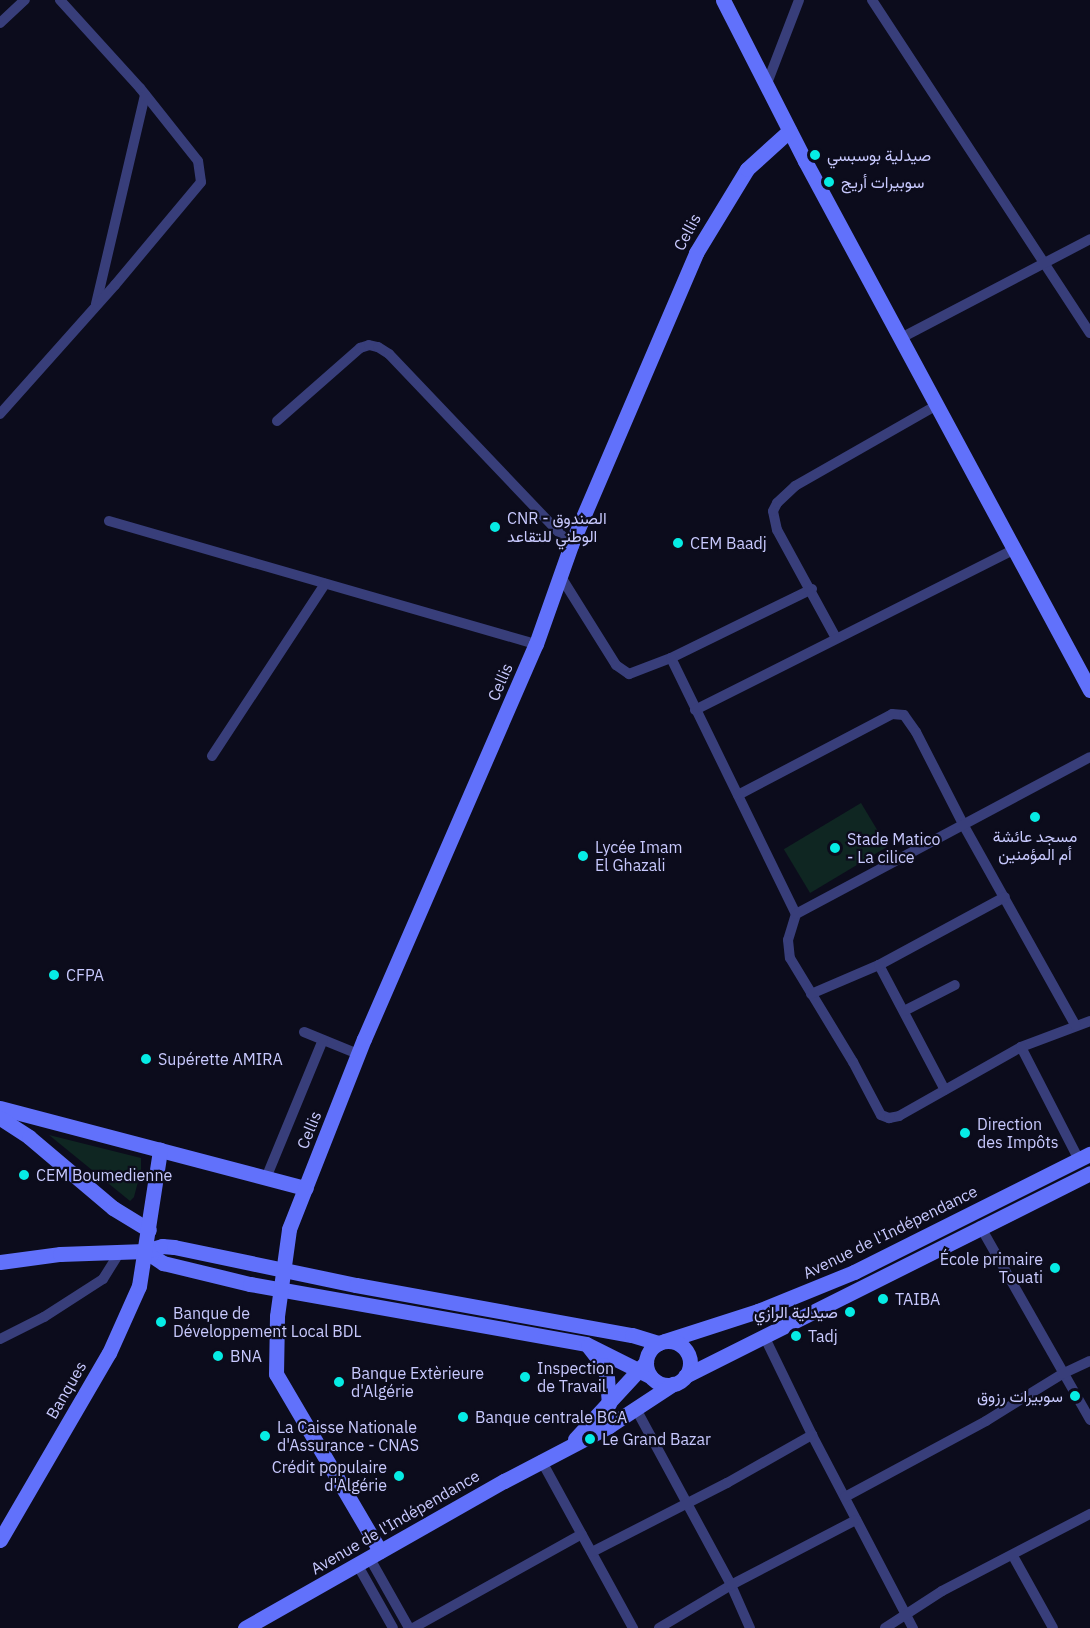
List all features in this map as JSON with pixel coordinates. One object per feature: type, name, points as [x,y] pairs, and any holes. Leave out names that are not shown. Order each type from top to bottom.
[{"type":"street","points":[[0,23],[25,0]]},
{"type":"street","points":[[0,414],[201,182],[198,161],[145,95],[60,0]]},
{"type":"street","points":[[766,86],[799,0]]},
{"type":"street","points":[[872,0],[1090,333]]},
{"type":"street","points":[[721,2],[1090,690]]},
{"type":"street","points":[[95,307],[145,95]]},
{"type":"street","name":"Cellis","points":[[369,1557],[276,1374],[275,1347],[289,1229],[358,1054],[536,644],[571,546],[696,253],[747,169],[789,131]]},
{"type":"street","points":[[901,338],[1090,239]]},
{"type":"street","points":[[277,421],[360,348],[369,345],[378,347],[389,354],[571,546]]},
{"type":"street","points":[[836,638],[812,589],[777,530],[773,511],[777,503],[795,486],[937,405]]},
{"type":"street","points":[[109,521],[536,644]]},
{"type":"street","points":[[694,710],[1013,549]]},
{"type":"street","points":[[561,577],[623,673],[629,674],[671,658],[812,589]]},
{"type":"street","points":[[213,756],[325,584]]},
{"type":"street","points":[[671,658],[694,710],[796,914],[788,949],[811,994],[853,1062],[881,1115],[889,1118],[899,1116],[1021,1047],[1090,1021]]},
{"type":"street","points":[[738,795],[898,713],[908,718],[964,826],[1075,1025]]},
{"type":"street","points":[[796,914],[1090,757]]},
{"type":"street","points":[[811,994],[879,965],[1005,897]]},
{"type":"street","points":[[879,965],[945,1090]]},
{"type":"street","points":[[904,1011],[955,985]]},
{"type":"street","points":[[304,1032],[358,1054]]},
{"type":"street","points":[[266,1178],[323,1040]]},
{"type":"street","points":[[1021,1047],[1085,1157]]},
{"type":"street","points":[[0,1108],[306,1188]]},
{"type":"street","points":[[0,1118],[38,1144],[113,1208],[149,1230]]},
{"type":"street","name":"Banques","points":[[0,1540],[109,1353],[140,1286],[160,1150]]},
{"type":"street","name":"Avenue de l'Indépendance","points":[[662,1342],[758,1311],[854,1272],[1085,1157]]},
{"type":"street","name":"Avenue de l'Indépendance","points":[[245,1628],[541,1460],[636,1409],[679,1380],[980,1226],[1090,1173]]},
{"type":"street","points":[[980,1226],[1090,1420]]},
{"type":"street","points":[[0,1262],[60,1254],[145,1251],[162,1246],[174,1247],[283,1270],[662,1342],[672,1342],[685,1349],[689,1363],[679,1380],[661,1383],[645,1369],[586,1344],[281,1289],[164,1263],[145,1251]]},
{"type":"street","points":[[0,1339],[44,1317],[103,1279],[120,1252]]},
{"type":"street","points":[[765,1338],[812,1435],[880,1561],[913,1628]]},
{"type":"street","points":[[645,1369],[650,1350],[662,1342]]},
{"type":"street","points":[[586,1344],[596,1353],[608,1377],[609,1404]]},
{"type":"street","points":[[845,1497],[986,1421],[1062,1374],[1090,1361]]},
{"type":"street","name":"Avenue de l'Indépendance","points":[[564,1449],[645,1369]]},
{"type":"street","points":[[636,1409],[731,1585],[750,1628]]},
{"type":"street","points":[[592,1552],[812,1435]]},
{"type":"street","points":[[541,1460],[633,1628]]},
{"type":"street","points":[[885,1628],[942,1591],[1090,1514]]},
{"type":"street","points":[[658,1628],[731,1585],[856,1520]]},
{"type":"street","points":[[369,1557],[411,1628],[582,1534]]},
{"type":"street","points":[[1013,1556],[1053,1628]]},
{"type":"street","points":[[369,1557],[393,1628]]},
{"type":"green space","name":"Stade Matico - La cilice","points":[[861,803],[887,847],[810,893],[784,849]]},
{"type":"green space","points":[[49,1135],[141,1158],[141,1170],[134,1197],[130,1201]]},
{"type":"place","name":"صيدلية بوسبسي","points":[[815,155]]},
{"type":"place","name":"سوبيرات أريج","points":[[829,182]]},
{"type":"place","name":"CNR - الصندوق الوطني للتقاعد","points":[[495,527]]},
{"type":"place","name":"CEM Baadj","points":[[678,543]]},
{"type":"place","name":"مسجد عائشة أم المؤمنين","points":[[1035,817]]},
{"type":"place","name":"Stade Matico - La cilice","points":[[835,848]]},
{"type":"place","name":"Lycée Imam El Ghazali","points":[[583,856]]},
{"type":"place","name":"CFPA","points":[[54,975]]},
{"type":"place","name":"Supérette AMIRA","points":[[146,1059]]},
{"type":"place","name":"Direction des Impôts","points":[[965,1133]]},
{"type":"place","name":"CEM Boumedienne","points":[[24,1175]]},
{"type":"place","name":"École primaire Touati","points":[[1055,1268]]},
{"type":"place","name":"TAIBA","points":[[883,1299]]},
{"type":"place","name":"صيدلية الرازي","points":[[850,1312]]},
{"type":"place","name":"Banque de Développement Local BDL","points":[[161,1322]]},
{"type":"place","name":"Tadj","points":[[796,1336]]},
{"type":"place","name":"BNA","points":[[218,1356]]},
{"type":"place","name":"Inspection de Travail","points":[[525,1377]]},
{"type":"place","name":"Banque Extèrieure d'Algérie","points":[[339,1382]]},
{"type":"place","name":"سوبيرات رزوق","points":[[1075,1396]]},
{"type":"place","name":"Banque centrale BCA","points":[[463,1417]]},
{"type":"place","name":"La Caisse Nationale d'Assurance - CNAS","points":[[265,1436]]},
{"type":"place","name":"Le Grand Bazar","points":[[590,1439]]},
{"type":"place","name":"Crédit populaire d'Algérie","points":[[399,1476]]}]
